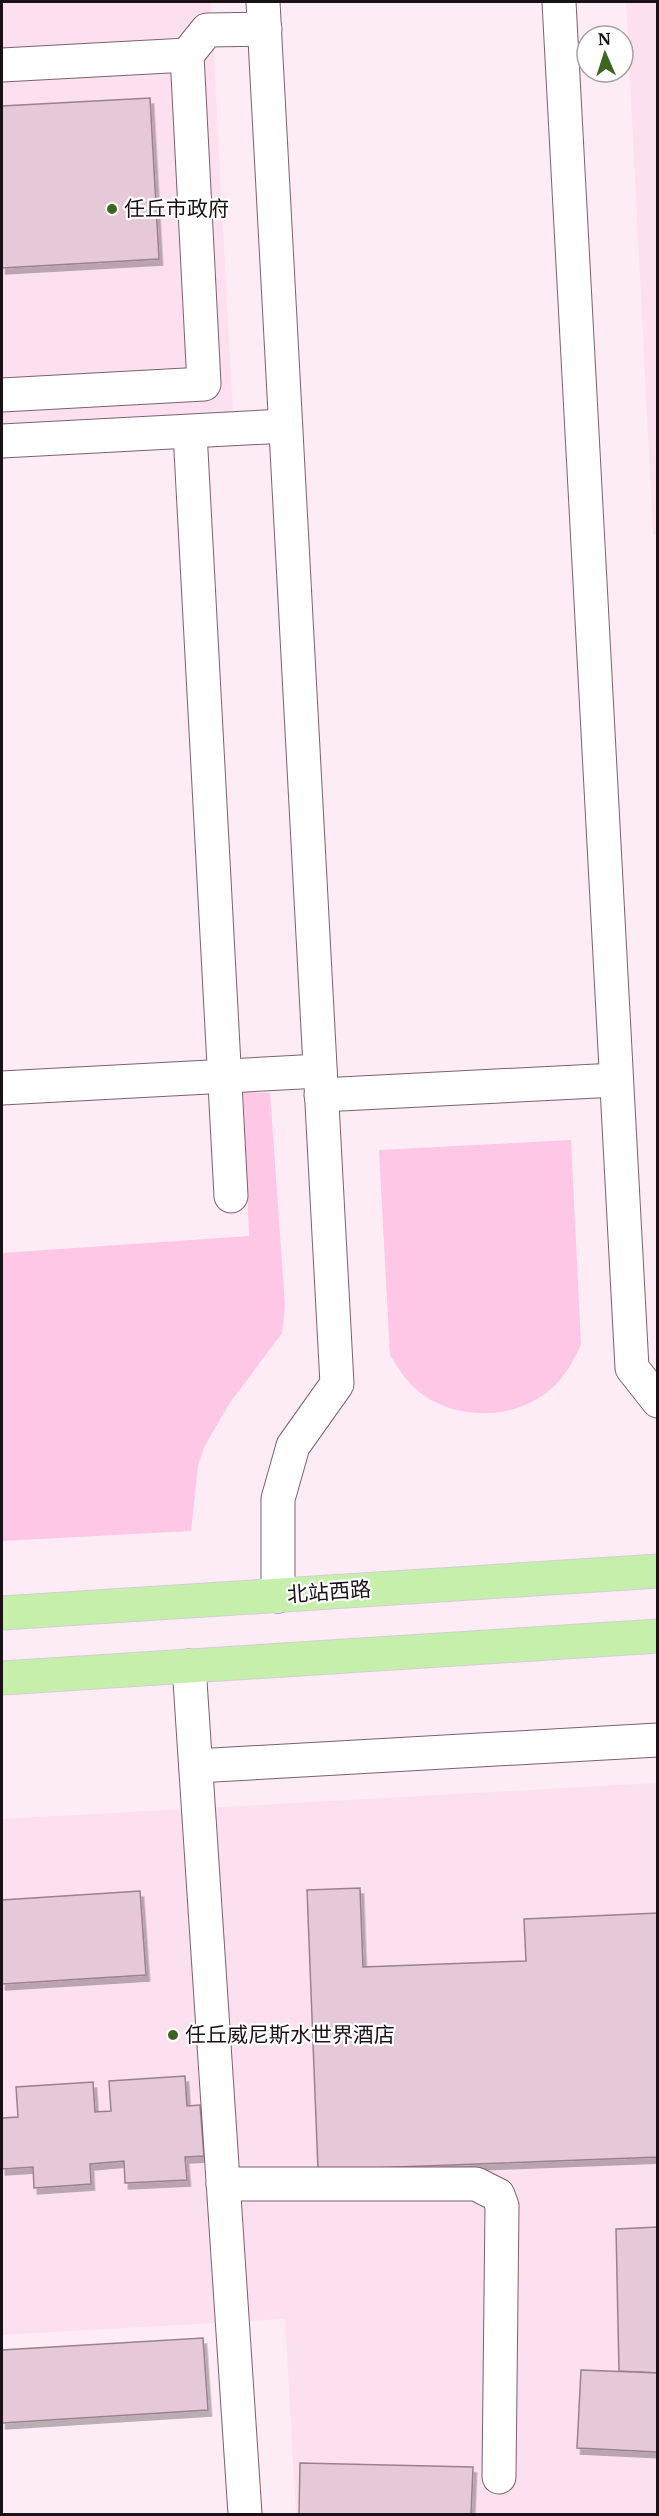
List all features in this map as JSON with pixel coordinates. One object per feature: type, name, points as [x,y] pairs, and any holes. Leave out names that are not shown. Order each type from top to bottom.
[{"type":"main road","name":"北站西路","points":[[2,1613],[657,1571]]},
{"type":"main road","points":[[2,1678],[657,1636]]},
{"type":"lane","points":[[559,2],[632,1368],[657,1401]]},
{"type":"lane","points":[[2,395],[204,384],[187,55],[207,30],[264,15],[336,1384],[293,1446],[278,1499],[278,1596]]},
{"type":"lane","points":[[2,64],[187,55]]},
{"type":"lane","points":[[2,441],[285,426]]},
{"type":"lane","points":[[190,432],[231,1197]]},
{"type":"lane","points":[[2,1088],[225,1076],[321,1083],[616,1080]]},
{"type":"lane","points":[[189,1666],[245,2514]]},
{"type":"lane","points":[[196,1766],[657,1740]]},
{"type":"lane","points":[[223,2184],[476,2184],[498,2195],[502,2206],[499,2477]]},
{"type":"shaded area","name":"任丘市政府","points":[[2,2],[211,2],[233,416],[2,428]]},
{"type":"shaded area","points":[[626,2],[657,2],[657,534],[653,534],[630,84],[635,84],[635,24],[627,24]]},
{"type":"shaded area","points":[[243,1092],[270,1093],[285,1306],[282,1333],[229,1404],[204,1447],[198,1466],[191,1531],[2,1541],[2,1253],[249,1236]]},
{"type":"shaded area","points":[[571,1140],[581,1345],[560,1380],[546,1393],[529,1403],[510,1410],[472,1413],[434,1402],[410,1383],[390,1355],[379,1150]]},
{"type":"shaded area","points":[[657,1783],[657,2514],[296,2514],[285,2319],[2,2335],[2,1819]]},
{"type":"building","points":[[150,98],[159,259],[2,268],[2,106]]},
{"type":"building","points":[[360,1888],[363,1967],[526,1961],[524,1919],[658,1913],[658,2157],[318,2170],[307,1890]]},
{"type":"building","points":[[140,1891],[146,1975],[2,1984],[2,1900]]},
{"type":"building","points":[[185,2076],[187,2106],[200,2105],[204,2156],[185,2157],[187,2180],[125,2183],[124,2161],[90,2164],[91,2184],[34,2188],[33,2167],[2,2169],[2,2118],[18,2117],[16,2087],[93,2082],[95,2112],[111,2111],[109,2081]]},
{"type":"building","points":[[658,2227],[658,2373],[619,2371],[616,2229]]},
{"type":"building","points":[[203,2338],[208,2410],[2,2423],[2,2350]]},
{"type":"building","points":[[581,2370],[658,2373],[658,2452],[577,2448]]},
{"type":"building","points":[[300,2463],[473,2467],[471,2514],[299,2514]]},
{"type":"place","name":"任丘市政府","points":[[112,209]]},
{"type":"place","name":"任丘威尼斯水世界酒店","points":[[173,2035]]}]
